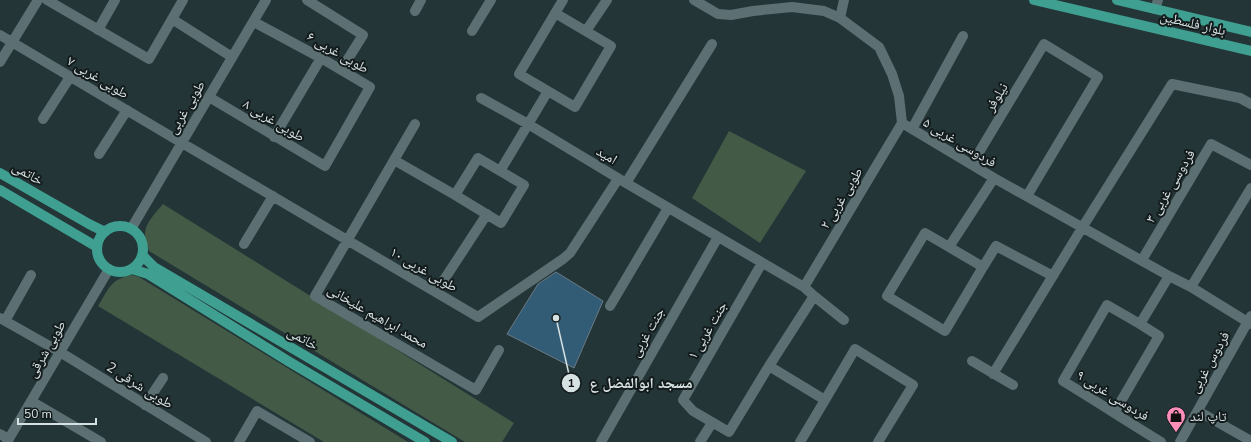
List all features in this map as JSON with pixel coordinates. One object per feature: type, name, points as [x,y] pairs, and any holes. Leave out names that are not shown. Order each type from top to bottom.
[{"type":"main road","name":"بلوار فلسطین","points":[[1034,0],[1251,51]]},
{"type":"main road","name":"بلوار فلسطین","points":[[1117,0],[1157,4],[1251,32]]},
{"type":"main road","name":"خاتمی","points":[[0,173],[105,232]]},
{"type":"main road","name":"خاتمی","points":[[0,190],[97,247]]},
{"type":"main road","points":[[118,227],[131,229],[141,240],[142,255],[136,265],[132,268],[120,272],[109,269],[99,260],[97,247],[101,236],[111,228],[118,227]]},
{"type":"main road","name":"خاتمی","points":[[142,255],[154,267],[452,442]]},
{"type":"main road","name":"خاتمی","points":[[132,268],[148,274],[288,361],[425,442]]},
{"type":"street","points":[[0,62],[38,0]]},
{"type":"street","points":[[46,0],[149,59],[183,0]]},
{"type":"street","points":[[98,30],[115,0]]},
{"type":"street","name":"طوبی غربی","points":[[131,229],[266,0]]},
{"type":"street","points":[[307,0],[363,35],[342,70]]},
{"type":"street","points":[[415,11],[421,0]]},
{"type":"street","points":[[472,31],[491,0]]},
{"type":"street","points":[[555,13],[611,46],[575,107],[519,74],[562,0]]},
{"type":"street","points":[[586,31],[607,0]]},
{"type":"street","name":"فردوسی غربی ۵","points":[[694,0],[718,14],[731,15],[792,7],[824,11],[840,18],[879,48],[892,74],[899,96],[902,123],[994,178],[1250,321]]},
{"type":"street","points":[[840,18],[844,0]]},
{"type":"street","points":[[172,19],[232,57]]},
{"type":"street","name":"طوبی غربی ۶","points":[[254,22],[321,58],[370,87],[325,166]]},
{"type":"street","name":"طوبی غربی ۷","points":[[0,35],[182,143]]},
{"type":"street","points":[[912,129],[963,36]]},
{"type":"street","points":[[622,181],[712,44]]},
{"type":"street","name":"نیلوفر","points":[[972,164],[1044,44],[1098,77],[1027,196]]},
{"type":"street","points":[[274,137],[321,58]]},
{"type":"street","points":[[43,119],[70,77]]},
{"type":"street","points":[[993,374],[1172,84],[1240,98],[1251,104]]},
{"type":"street","points":[[500,171],[548,91]]},
{"type":"street","name":"طوبی غربی ۸","points":[[209,97],[325,166]]},
{"type":"street","name":"امید","points":[[481,98],[528,124],[622,181],[804,287],[844,320]]},
{"type":"street","points":[[99,154],[127,110]]},
{"type":"street","name":"طوبی غربی ۲","points":[[804,287],[902,123]]},
{"type":"street","name":"محمد ابراهیم علیخانی","points":[[416,124],[315,296],[476,390],[499,350]]},
{"type":"street","name":"طوبی غربی ۱۰","points":[[182,143],[478,317],[564,260],[622,181]]},
{"type":"street","name":"فردوسی غربی ۳","points":[[1142,260],[1211,144],[1251,165]]},
{"type":"street","points":[[394,160],[501,223],[524,185],[478,158],[455,195]]},
{"type":"street","points":[[949,247],[994,178]]},
{"type":"street","points":[[1191,288],[1251,188]]},
{"type":"street","points":[[244,244],[273,196]]},
{"type":"street","points":[[610,306],[668,208]]},
{"type":"street","points":[[436,292],[487,214]]},
{"type":"street","points":[[983,267],[925,232],[887,296],[945,332],[996,246],[1053,276]]},
{"type":"street","name":"جنت غربی","points":[[601,442],[718,237]]},
{"type":"street","name":"جنت غربی ۱","points":[[712,423],[692,411],[683,400],[762,263]]},
{"type":"street","name":"طوبی شرقی","points":[[5,438],[31,401],[109,269]]},
{"type":"street","points":[[2,319],[32,275]]},
{"type":"street","points":[[1114,413],[1159,336],[1140,324],[1169,276]]},
{"type":"street","points":[[700,442],[712,423],[729,432],[814,296]]},
{"type":"street","name":"فردوسی غربی ۹","points":[[1140,324],[1107,305],[1063,381],[1161,442]]},
{"type":"street","name":"طوبی شرقی 2","points":[[2,319],[60,352],[206,442]]},
{"type":"street","name":"فردوس غربی","points":[[1180,442],[1250,321]]},
{"type":"street","points":[[800,442],[855,349],[913,385],[878,442]]},
{"type":"street","points":[[972,361],[1013,385]]},
{"type":"street","points":[[769,366],[824,400]]},
{"type":"street","points":[[145,404],[163,378]]},
{"type":"street","points":[[31,401],[85,438],[101,442]]},
{"type":"street","points":[[239,442],[257,411],[310,442]]},
{"type":"street","points":[[1198,411],[1251,441]]},
{"type":"green space","points":[[729,131],[806,171],[760,243],[692,198]]},
{"type":"green space","points":[[163,204],[514,423],[502,442],[465,442],[149,251],[146,243],[145,231],[150,220]]},
{"type":"green space","points":[[132,275],[139,277],[408,442],[324,442],[98,306],[114,282]]},
{"type":"building","points":[[556,272],[603,301],[574,368],[507,334],[538,284]]},
{"type":"place","name":"مسجد ابوالفضل ع","points":[[556,318]]},
{"type":"place","name":"تاپ لند","points":[[1176,433]]}]
